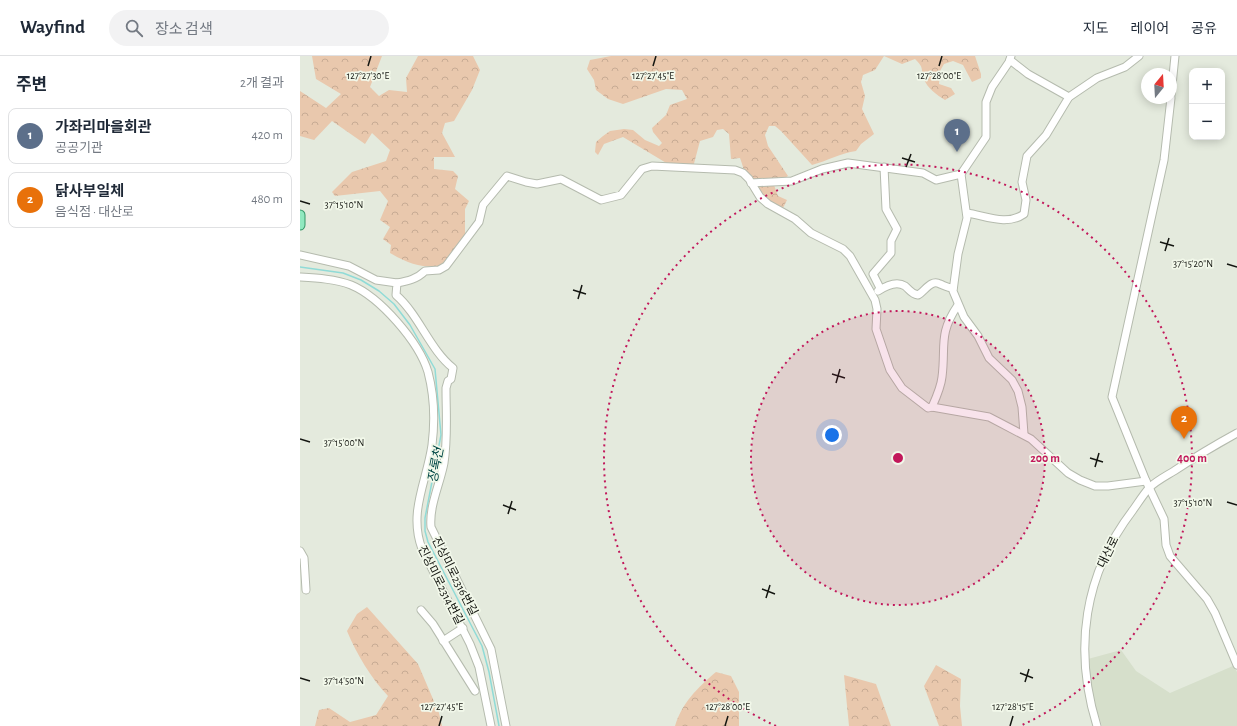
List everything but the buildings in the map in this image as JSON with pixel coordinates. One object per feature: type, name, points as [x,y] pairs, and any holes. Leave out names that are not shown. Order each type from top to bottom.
[{"type":"main road","points":[[300,215],[300,225]]},
{"type":"street","points":[[967,212],[999,220],[1018,218],[1024,214],[1026,200],[1022,182],[1027,156],[1046,135],[1069,97],[1097,78],[1118,70],[1139,56]]},
{"type":"street","points":[[1174,68],[1175,56]]},
{"type":"street","points":[[751,183],[792,181],[822,169],[848,163],[923,173],[936,180],[961,174],[986,137],[986,102],[992,88],[1011,58],[1043,83],[1069,97]]},
{"type":"street","points":[[1170,104],[1164,160],[1112,397],[1148,485],[1164,518],[1166,545],[1170,556],[1207,599],[1215,613],[1237,665]]},
{"type":"street","points":[[300,255],[350,266],[376,280],[397,283],[410,281],[420,276],[425,271],[439,270],[446,266],[479,222],[483,205],[507,176],[537,184],[561,179],[601,200],[621,195],[642,169],[652,166],[735,170],[743,173],[760,198],[768,204],[795,219],[811,233],[843,249],[850,256],[872,294],[877,309],[876,329],[890,370],[902,388],[928,408],[932,407],[989,417],[1024,434],[1044,450],[1068,473],[1095,486],[1148,485]]},
{"type":"street","points":[[880,288],[873,274],[891,253],[891,241],[897,229],[886,209],[884,167]]},
{"type":"street","points":[[961,174],[967,212],[953,288],[958,304],[971,328],[978,336],[989,358],[1012,380],[1018,391],[1022,406],[1024,434]]},
{"type":"street","name":"진상미로2314번길","points":[[300,277],[342,282],[369,295],[391,315],[424,363],[429,377],[432,398],[433,434],[429,463],[416,514],[416,532],[422,548],[463,628],[479,667],[491,726]]},
{"type":"street","points":[[872,294],[880,288],[892,284],[904,285],[910,292],[918,295],[933,282],[938,282],[948,288],[953,288]]},
{"type":"street","name":"진상미로2316번길","points":[[397,283],[396,295],[410,310],[443,358],[453,368],[451,379],[448,381],[446,388],[447,440],[444,464],[431,516],[431,527],[491,649],[506,726]]},
{"type":"street","points":[[932,407],[942,379],[943,337],[958,304]]},
{"type":"street","name":"대산로","points":[[1097,726],[1088,692],[1085,673],[1085,642],[1089,606],[1098,571],[1107,549],[1119,528],[1148,485],[1208,448],[1237,433]]},
{"type":"street","points":[[300,551],[305,566],[306,590]]},
{"type":"street","points":[[421,610],[433,624],[475,691]]},
{"type":"street","points":[[443,641],[463,628]]},
{"type":"shaded area","points":[[1121,650],[1136,671],[1170,693],[1233,666],[1237,672],[1237,726],[1102,726],[1090,689],[1088,659]]},
{"type":"green space","points":[[312,56],[382,56],[370,87],[379,96],[389,90],[407,92],[406,78],[418,56],[473,56],[480,70],[472,90],[454,121],[445,123],[442,133],[455,157],[434,157],[434,169],[453,171],[458,176],[455,189],[469,201],[465,209],[465,237],[446,266],[417,265],[390,253],[391,245],[383,239],[390,227],[380,220],[388,201],[380,191],[335,196],[332,192],[352,172],[386,161],[390,150],[372,133],[365,144],[332,121],[314,140],[300,136],[300,91],[326,108],[341,94],[316,79]]},
{"type":"green space","points":[[611,56],[884,56],[875,70],[863,75],[861,82],[865,96],[862,109],[874,134],[861,144],[856,151],[845,153],[812,165],[781,131],[775,126],[769,126],[765,135],[768,146],[788,176],[774,185],[778,196],[787,200],[783,208],[775,211],[759,200],[750,189],[740,158],[731,159],[729,134],[723,129],[717,130],[713,137],[700,141],[692,171],[678,170],[623,137],[604,144],[598,155],[595,152],[596,142],[610,131],[624,129],[633,130],[645,140],[659,146],[662,143],[653,132],[652,128],[666,115],[670,105],[687,99],[682,90],[666,89],[623,104],[608,99],[596,90],[594,80],[587,69],[590,60]]},
{"type":"green space","points":[[884,56],[975,56],[981,78],[972,82],[963,65],[953,61],[944,64],[940,71],[939,84],[951,88],[955,94],[945,100],[927,85],[921,67],[915,59],[902,64]]},
{"type":"green space","points":[[367,607],[418,664],[439,713],[442,726],[315,726],[319,710],[329,708],[350,722],[376,715],[388,696],[365,666],[347,631],[357,614]]},
{"type":"green space","points":[[936,665],[961,679],[960,706],[962,726],[939,726],[924,686]]},
{"type":"green space","points":[[716,672],[731,676],[739,692],[739,726],[675,726],[681,710],[691,696]]},
{"type":"green space","points":[[844,675],[876,684],[891,726],[849,726]]},
{"type":"waterway","name":"장록천","points":[[300,267],[343,273],[361,280],[379,291],[394,304],[410,325],[435,369],[441,435],[425,518],[425,531],[428,542],[482,646],[489,672],[499,726]]},
{"type":"place","name":"가좌리마을회관","points":[[957,152]]},
{"type":"place","name":"닭사부일체","points":[[1184,439]]}]
